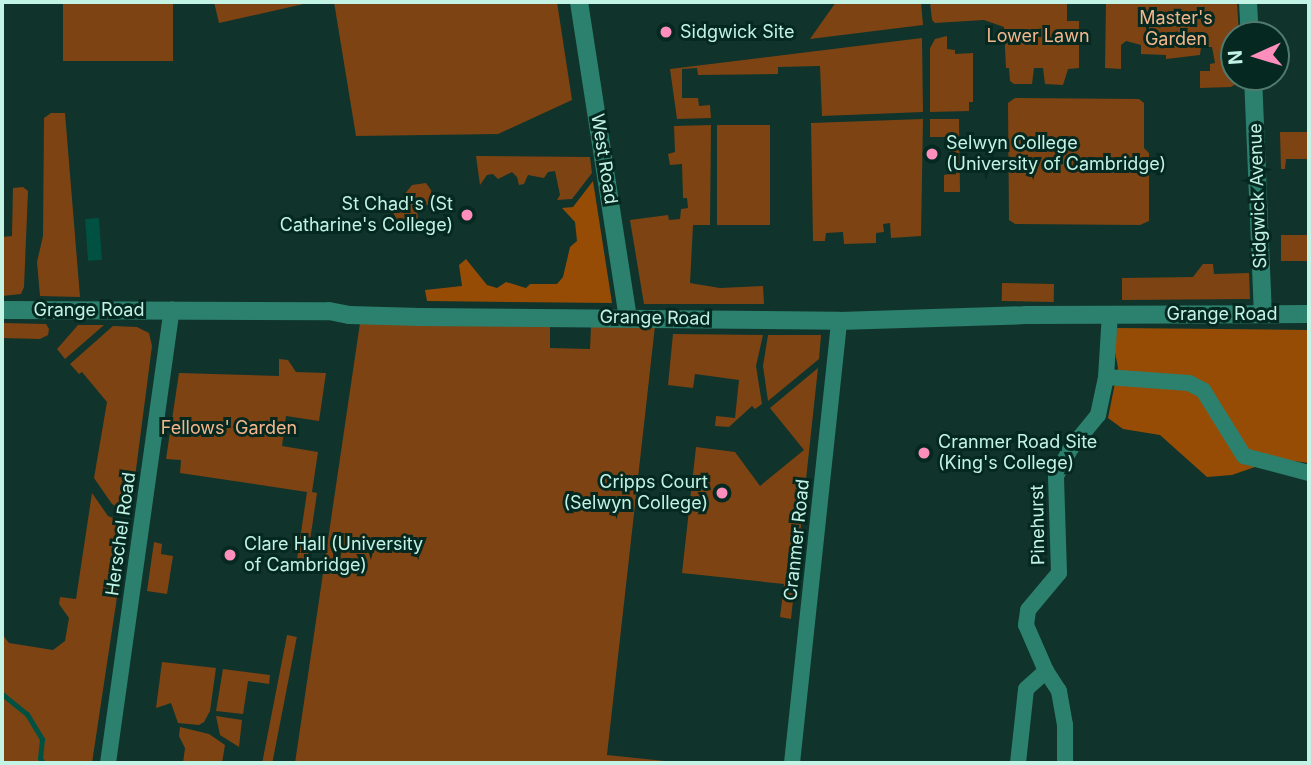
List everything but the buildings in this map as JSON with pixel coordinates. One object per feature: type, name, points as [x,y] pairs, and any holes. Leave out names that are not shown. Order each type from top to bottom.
[{"type":"street","name":"West Road","points":[[579,2],[628,317]]},
{"type":"street","points":[[1248,2],[1249,21]]},
{"type":"street","name":"Sidgwick Avenue","points":[[1254,91],[1263,314]]},
{"type":"street","name":"Herschel Road","points":[[108,763],[172,309]]},
{"type":"street","name":"Grange Road","points":[[2,310],[329,311],[349,315],[420,317],[839,321],[1110,314],[1309,314]]},
{"type":"street","name":"Pinehurst","points":[[1065,763],[1065,725],[1059,691],[1046,671],[1026,625],[1028,610],[1059,573],[1056,476],[1071,448],[1098,415],[1106,377],[1110,314]]},
{"type":"street","name":"Cranmer Road","points":[[792,763],[839,321]]},
{"type":"street","points":[[1106,377],[1189,383],[1203,390],[1244,456],[1309,473]]},
{"type":"street","points":[[1018,763],[1026,689],[1046,671]]},
{"type":"green space","points":[[63,2],[173,2],[173,61],[63,61]]},
{"type":"green space","points":[[214,2],[308,2],[308,3],[219,23]]},
{"type":"green space","points":[[334,2],[557,2],[572,100],[498,134],[356,136]]},
{"type":"green space","points":[[836,2],[921,2],[923,25],[810,39]]},
{"type":"green space","name":"Lower Lawn","points":[[930,2],[1067,2],[1067,21],[1079,21],[1079,68],[1068,69],[1063,85],[1045,84],[1043,68],[1034,68],[1032,84],[1014,84],[1010,81],[1009,68],[1006,68],[1004,27],[984,20],[935,23],[932,20]]},
{"type":"green space","name":"Master's Garden","points":[[1106,2],[1237,2],[1238,21],[1220,21],[1220,87],[1200,88],[1200,71],[1210,71],[1210,64],[1215,63],[1212,47],[1201,47],[1200,55],[1166,59],[1166,55],[1141,54],[1141,45],[1126,41],[1121,45],[1121,69],[1105,68]]},
{"type":"green space","points":[[947,36],[947,49],[955,50],[955,54],[973,53],[973,102],[969,102],[969,111],[930,112],[930,48],[935,39]]},
{"type":"green space","points":[[922,38],[923,112],[822,116],[820,66],[778,67],[778,74],[698,75],[697,68],[682,69],[682,98],[698,98],[699,106],[710,105],[711,118],[677,119],[670,69]]},
{"type":"green space","points":[[1015,98],[1139,99],[1144,103],[1144,148],[1149,153],[1149,221],[1140,225],[1015,224],[1009,220],[1008,103]]},
{"type":"green space","points":[[51,113],[65,113],[80,297],[40,296],[37,262],[43,236],[44,118]]},
{"type":"green space","points":[[923,119],[921,236],[891,238],[890,223],[883,224],[884,232],[876,233],[876,243],[844,244],[843,232],[826,233],[825,241],[813,241],[811,123]]},
{"type":"green space","points":[[930,119],[959,119],[960,192],[944,192],[944,175],[949,174],[949,145],[946,137],[930,137]]},
{"type":"green space","points":[[711,125],[710,225],[693,225],[690,283],[720,288],[763,286],[764,304],[644,304],[630,220],[668,215],[669,220],[680,219],[681,209],[688,208],[687,198],[683,198],[682,164],[670,165],[668,154],[675,152],[674,126]]},
{"type":"green space","points":[[717,125],[770,125],[770,225],[717,225]]},
{"type":"green space","points":[[1280,132],[1309,132],[1309,159],[1286,159],[1285,169],[1281,169]]},
{"type":"green space","points":[[476,156],[590,157],[592,173],[572,199],[557,200],[560,195],[555,171],[548,172],[544,178],[528,175],[524,184],[519,185],[512,172],[498,179],[493,174],[487,175],[480,185]]},
{"type":"green space","points":[[426,183],[431,190],[433,204],[417,207],[418,219],[398,223],[392,210],[412,185]]},
{"type":"green space","points":[[23,187],[28,191],[24,287],[21,294],[2,296],[2,237],[12,236],[13,188]]},
{"type":"green space","points":[[1281,235],[1309,235],[1309,261],[1281,261]]},
{"type":"green space","points":[[1203,264],[1213,264],[1214,274],[1249,273],[1250,299],[1122,300],[1122,278],[1193,277]]},
{"type":"green space","points":[[1002,283],[1054,284],[1054,302],[1002,301]]},
{"type":"green space","points":[[2,323],[46,324],[48,335],[40,339],[2,338]]},
{"type":"green space","points":[[360,323],[550,324],[550,348],[590,349],[591,327],[655,326],[607,755],[684,763],[295,763]]},
{"type":"green space","points":[[78,325],[104,325],[65,359],[57,349]]},
{"type":"green space","points":[[113,326],[137,327],[149,333],[152,346],[131,508],[121,509],[112,504],[94,478],[107,402],[82,372],[79,374],[70,364]]},
{"type":"green space","points":[[673,334],[763,335],[756,366],[762,404],[755,409],[752,406],[729,427],[715,426],[716,416],[735,418],[739,380],[695,374],[693,388],[668,385]]},
{"type":"green space","points":[[768,335],[821,335],[819,359],[768,401],[763,366]]},
{"type":"green space","name":"Fellows' Garden","points":[[279,359],[288,360],[296,372],[326,373],[319,421],[286,416],[282,446],[318,452],[312,492],[317,493],[306,568],[296,566],[307,492],[180,473],[181,460],[166,459],[179,373],[279,376]]},
{"type":"green space","points":[[818,368],[791,619],[780,617],[784,584],[682,573],[696,447],[735,452],[760,486],[804,450],[770,408]]},
{"type":"green space","points":[[92,493],[108,516],[128,524],[92,763],[2,763],[2,634],[9,643],[53,650],[65,641],[69,618],[59,604],[60,597],[76,599]]},
{"type":"green space","points":[[154,542],[162,544],[161,554],[173,556],[167,594],[147,591]]},
{"type":"green space","points":[[287,635],[297,637],[272,763],[262,762]]},
{"type":"green space","points":[[162,662],[216,668],[210,711],[204,722],[199,725],[178,723],[171,703],[156,708]]},
{"type":"green space","points":[[223,669],[270,675],[269,684],[248,681],[243,714],[216,711]]},
{"type":"green space","points":[[216,716],[242,720],[239,747],[220,735]]},
{"type":"green space","points":[[180,727],[209,734],[225,745],[222,763],[183,763],[185,748],[179,736]]},
{"type":"shaded area","points":[[593,181],[612,303],[427,301],[425,290],[462,286],[459,265],[466,259],[487,285],[497,288],[506,282],[526,288],[530,284],[557,284],[563,277],[570,247],[577,241],[575,222],[562,208],[573,207]]},
{"type":"shaded area","points":[[99,218],[102,260],[88,261],[85,219]]},
{"type":"shaded area","points":[[1117,328],[1309,330],[1309,463],[1278,459],[1232,475],[1207,477],[1160,435],[1123,429],[1108,418],[1118,368],[1114,346]]},
{"type":"waterway","points":[[2,694],[27,714],[42,739],[40,758],[43,763]]},
{"type":"place","name":"Sidgwick Site","points":[[666,32]]},
{"type":"place","name":"Selwyn College (University of Cambridge)","points":[[932,154]]},
{"type":"place","name":"St Chad's (St Catharine's College)","points":[[467,215]]},
{"type":"place","name":"Cranmer Road Site (King's College)","points":[[924,453]]},
{"type":"place","name":"Cripps Court (Selwyn College)","points":[[722,493]]},
{"type":"place","name":"Clare Hall (University of Cambridge)","points":[[230,555]]}]
